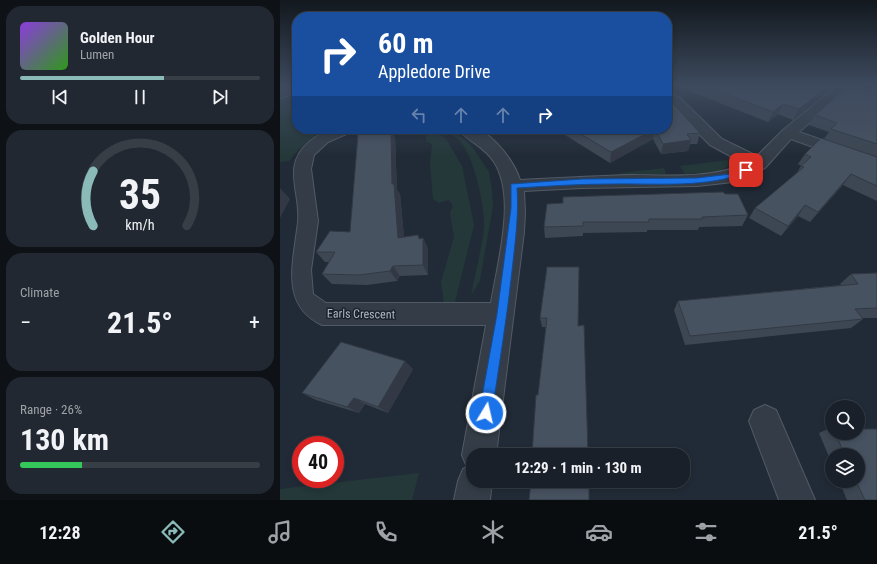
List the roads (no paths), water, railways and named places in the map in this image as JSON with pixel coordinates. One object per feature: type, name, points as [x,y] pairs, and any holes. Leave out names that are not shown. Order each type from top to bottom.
[{"type":"street","points":[[683,109],[716,142],[759,164]]},
{"type":"street","points":[[514,186],[582,182],[697,180],[733,176],[759,164],[788,133],[817,109]]},
{"type":"street","points":[[788,133],[877,165]]},
{"type":"street","name":"Earls Crescent","points":[[334,134],[322,139],[306,153],[302,169],[308,221],[299,270],[301,299],[322,314],[502,314]]},
{"type":"street","points":[[474,134],[481,138],[500,157],[514,186],[515,208],[502,314],[480,448]]},
{"type":"street","points":[[765,421],[797,500]]},
{"type":"street","points":[[472,500],[474,488]]}]
